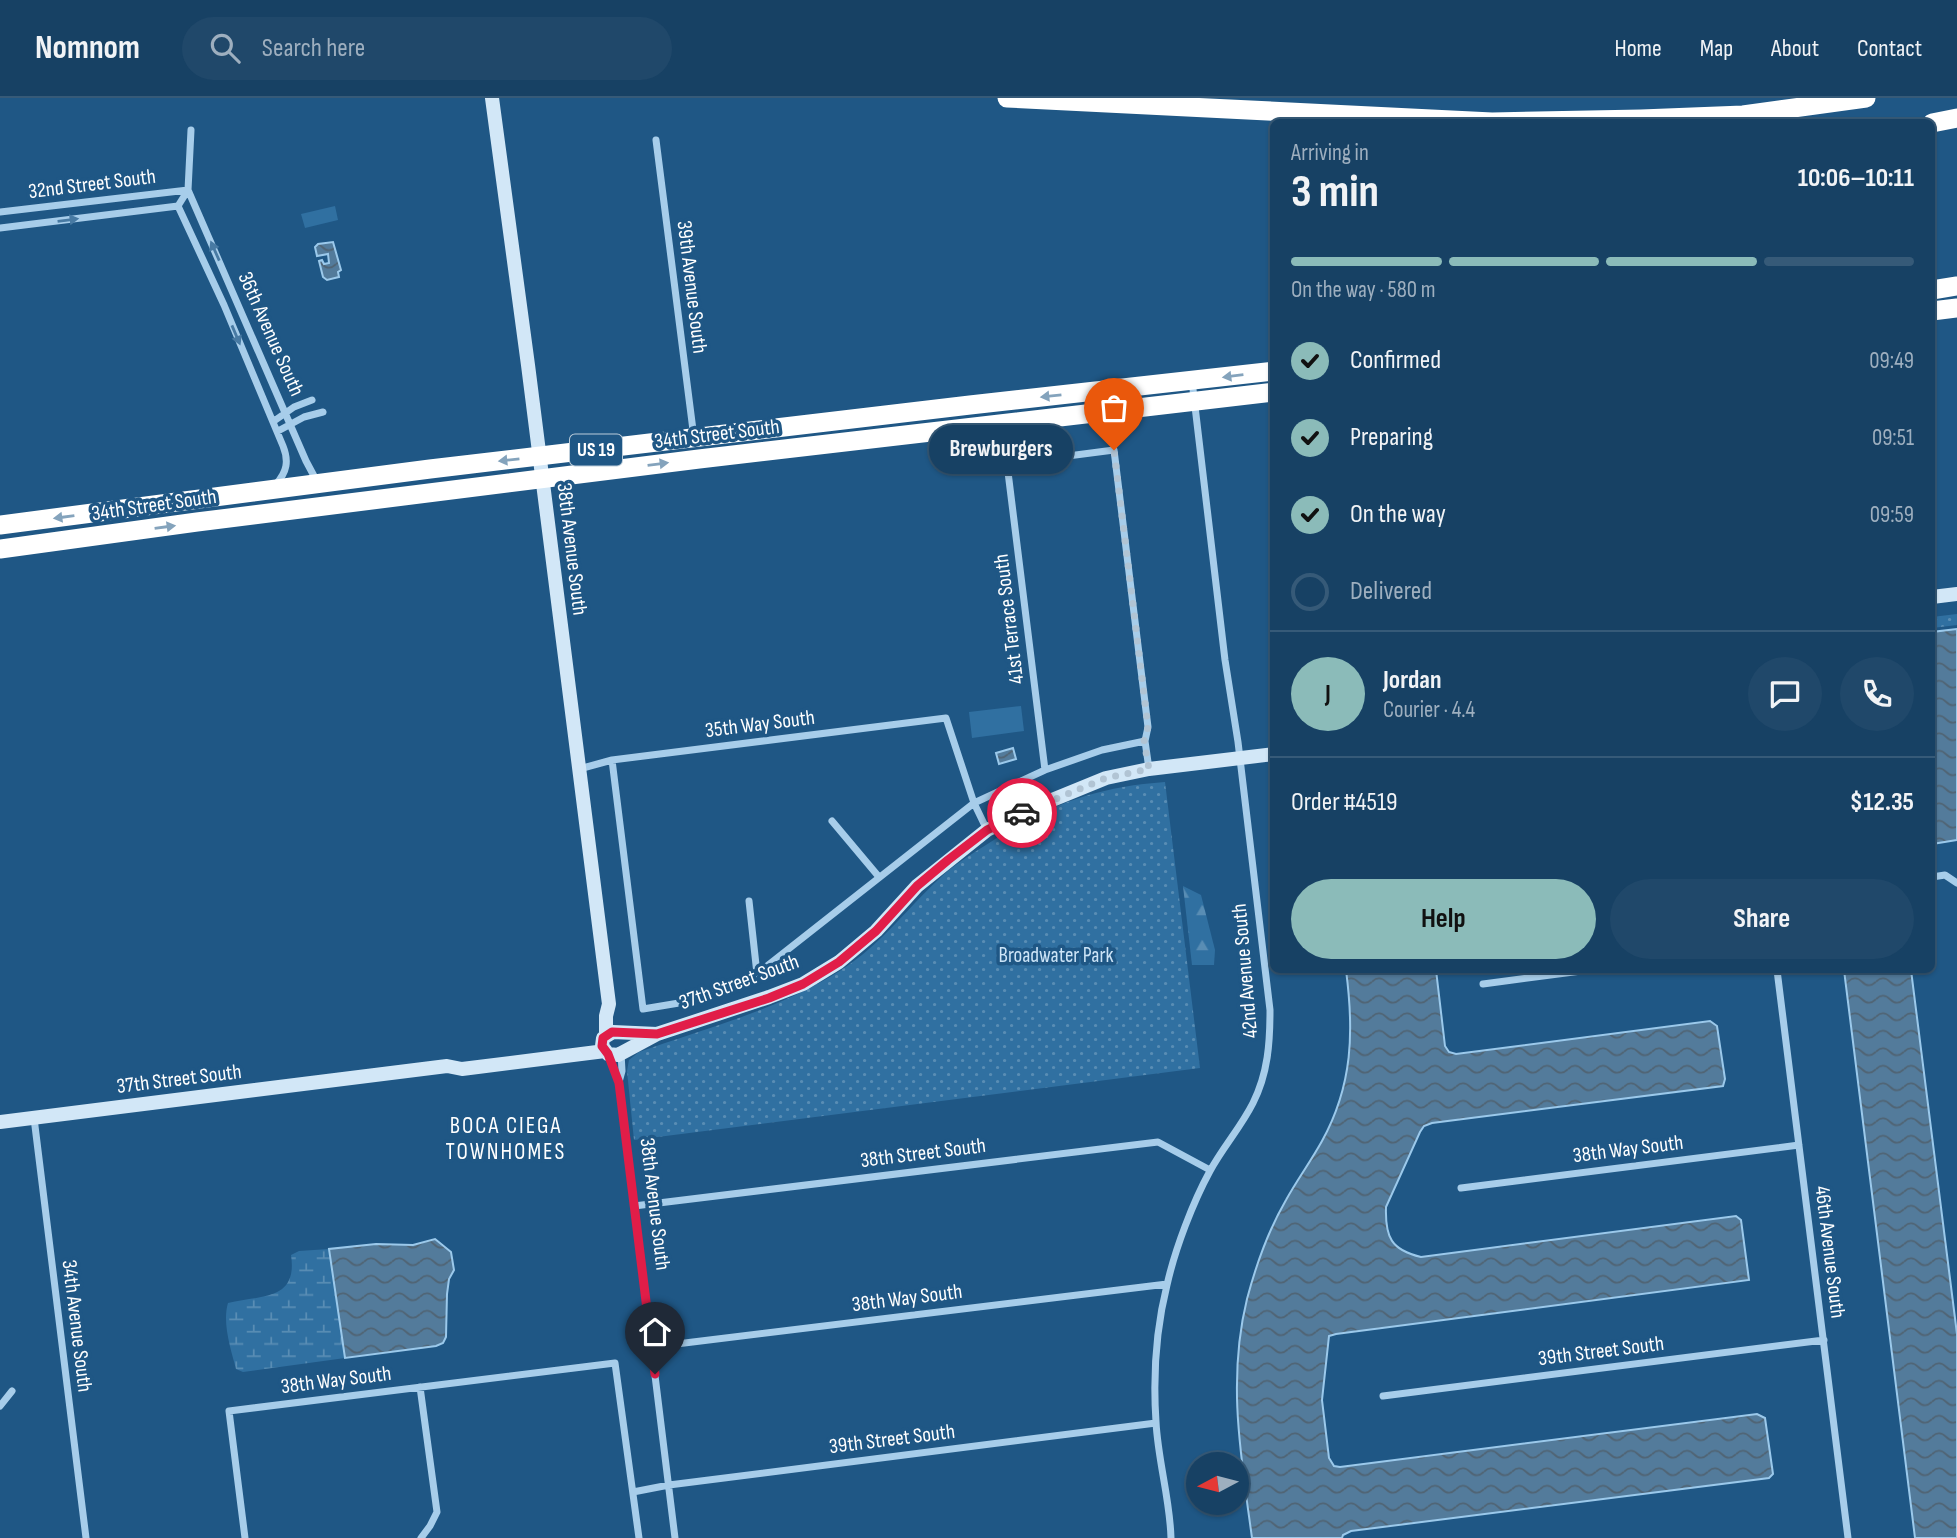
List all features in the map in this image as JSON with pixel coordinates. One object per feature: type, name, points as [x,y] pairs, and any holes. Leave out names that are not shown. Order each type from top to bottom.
[{"type":"highway","points":[[1007,98],[1428,119]]},
{"type":"highway","points":[[1618,119],[1743,115],[1866,98]]},
{"type":"highway","points":[[1935,122],[1957,118]]},
{"type":"highway","points":[[1935,129],[1957,128]]},
{"type":"highway","points":[[1935,290],[1957,286]]},
{"type":"highway","points":[[1935,312],[1957,308]]},
{"type":"highway","name":"34th Street South","points":[[0,525],[430,469],[1270,371]]},
{"type":"highway","name":"34th Street South","points":[[0,549],[764,451],[1270,393]]},
{"type":"highway","points":[[840,442],[852,432],[898,426],[919,411]]},
{"type":"highway","points":[[764,451],[788,439],[822,435],[836,421]]},
{"type":"highway","points":[[310,508],[327,494],[408,482],[430,469]]},
{"type":"highway","points":[[197,522],[210,510],[290,498],[298,494],[303,485]]},
{"type":"street","name":"38th Avenue South","points":[[492,98],[609,1004],[606,1016],[621,1072],[619,1083]]},
{"type":"street","name":"36th Avenue South","points":[[191,130],[188,190],[306,461],[314,475],[332,481]]},
{"type":"street","name":"39th Avenue South","points":[[656,140],[694,438]]},
{"type":"street","name":"36th Avenue South","points":[[188,190],[178,206],[274,421],[286,454],[287,462],[282,477],[270,489]]},
{"type":"street","name":"32nd Street South","points":[[0,212],[188,190]]},
{"type":"street","name":"32nd Street South","points":[[0,229],[178,206]]},
{"type":"street","name":"42nd Avenue South","points":[[1171,1538],[1156,1423],[1155,1374],[1167,1284],[1192,1210],[1210,1170],[1253,1102],[1266,1071],[1270,1044],[1270,1010],[1192,381]]},
{"type":"street","points":[[274,421],[294,407],[312,400]]},
{"type":"street","points":[[278,431],[304,417],[323,412]]},
{"type":"street","name":"41st Terrace South","points":[[1045,770],[1007,464],[1114,450],[1148,727],[1144,741]]},
{"type":"street","points":[[1935,597],[1957,594]]},
{"type":"street","name":"35th Way South","points":[[579,769],[612,760],[946,719],[974,803]]},
{"type":"street","points":[[612,760],[643,1009],[697,1000],[757,974],[974,803],[1045,770],[1102,750],[1144,741],[1149,769]]},
{"type":"street","name":"37th Street South","points":[[0,1122],[447,1066],[462,1069],[657,1034],[769,998],[803,984],[839,962],[876,931],[917,886],[987,830],[1035,807],[1106,778],[1149,769],[1270,754]]},
{"type":"street","points":[[974,803],[987,830]]},
{"type":"street","points":[[832,821],[879,877]]},
{"type":"street","points":[[1935,877],[1945,875],[1957,883]]},
{"type":"street","points":[[749,901],[757,974]]},
{"type":"street","points":[[1483,984],[1566,973]]},
{"type":"street","name":"46th Avenue South","points":[[1777,973],[1848,1538]]},
{"type":"street","name":"38th Avenue South","points":[[613,1044],[675,1538]]},
{"type":"street","name":"34th Avenue South","points":[[34,1118],[86,1538]]},
{"type":"street","name":"38th Street South","points":[[634,1206],[1158,1142],[1210,1170]]},
{"type":"street","name":"38th Way South","points":[[1461,1188],[1799,1146]]},
{"type":"street","name":"38th Way South","points":[[652,1346],[1167,1284]]},
{"type":"street","name":"39th Street South","points":[[1382,1396],[1824,1340]]},
{"type":"street","name":"38th Way South","points":[[245,1538],[229,1411],[615,1363],[633,1492]]},
{"type":"street","points":[[420,1387],[437,1513],[421,1538]]},
{"type":"street","points":[[0,1406],[12,1391]]},
{"type":"street","name":"39th Street South","points":[[633,1492],[668,1485],[1156,1423]]},
{"type":"street","points":[[633,1492],[639,1538]]},
{"type":"green space","points":[[335,206],[338,220],[305,228],[301,214]]},
{"type":"green space","points":[[1957,614],[1957,625],[1935,628],[1935,617]]},
{"type":"green space","points":[[1021,706],[1024,731],[972,738],[969,712]]},
{"type":"green space","name":"Broadwater Park","points":[[1165,782],[1200,1068],[634,1140],[627,1071],[629,1060],[639,1052],[748,1015],[827,979],[874,945],[961,861],[1029,819],[1093,794],[1116,788]]},
{"type":"green space","points":[[1183,886],[1201,895],[1215,950],[1214,965],[1192,965]]},
{"type":"green space","points":[[329,1249],[345,1358],[243,1372],[236,1369],[227,1328],[228,1303],[274,1293],[289,1281],[292,1270],[291,1255],[299,1251]]},
{"type":"water","points":[[333,242],[341,270],[338,272],[339,277],[327,280],[323,277],[319,261],[329,263],[328,254],[317,256],[315,247]]},
{"type":"water","points":[[1957,629],[1957,840],[1935,844],[1935,632]]},
{"type":"water","points":[[1013,748],[1016,759],[999,764],[996,753]]},
{"type":"water","points":[[1346,973],[1436,973],[1445,1046],[1449,1052],[1456,1054],[1710,1021],[1717,1026],[1725,1079],[1723,1086],[1424,1126],[1386,1207],[1387,1226],[1396,1246],[1421,1257],[1736,1216],[1741,1220],[1749,1280],[1329,1336],[1322,1400],[1329,1458],[1334,1466],[1757,1414],[1765,1418],[1773,1474],[1769,1478],[1351,1531],[1342,1538],[1252,1538],[1249,1516],[1250,1452],[1241,1452],[1238,1418],[1241,1329],[1247,1299],[1268,1236],[1286,1200],[1322,1141],[1340,1099],[1349,1057]]},
{"type":"water","points":[[1844,973],[1911,973],[1957,1334],[1957,1538],[1915,1538]]},
{"type":"water","points":[[435,1239],[451,1252],[454,1270],[449,1279],[446,1337],[443,1343],[345,1358],[329,1249],[376,1244],[413,1245]]},
{"type":"way so far","points":[[1022,813],[1106,778],[1149,769],[1144,741],[1148,727],[1114,450]]},
{"type":"place","name":"Brewburgers","points":[[1114,450]]},
{"type":"district","name":"BOCA CIEGA TOWNHOMES","points":[[506,1139]]},
{"type":"route","points":[[655,1374],[619,1083],[611,1060],[602,1046],[603,1038],[612,1032],[657,1034],[769,998],[803,984],[839,962],[876,931],[917,886],[948,860],[987,830],[1022,813]]}]
